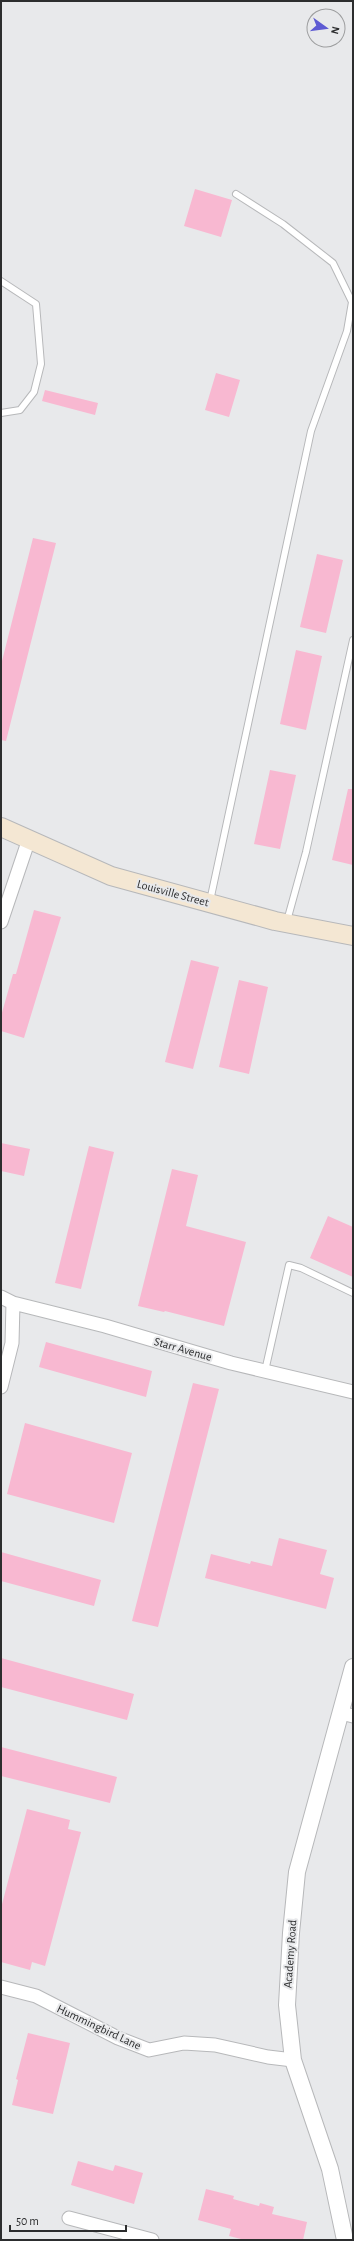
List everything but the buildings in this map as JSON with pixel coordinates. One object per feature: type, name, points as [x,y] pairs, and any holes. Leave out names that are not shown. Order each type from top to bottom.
[{"type":"main road","name":"Louisville Street","points":[[1,827],[111,876],[287,923],[353,936]]},
{"type":"street","points":[[1,922],[29,839]]},
{"type":"street","name":"Starr Avenue","points":[[1,1297],[13,1303],[105,1326],[265,1371],[353,1392]]},
{"type":"street","points":[[1,1386],[12,1343],[13,1303]]},
{"type":"street","name":"Academy Road","points":[[345,2240],[330,2169],[294,2060],[287,2005],[291,1933],[297,1872],[347,1714],[353,1667]]},
{"type":"street","name":"Hummingbird Lane","points":[[1,1987],[36,1996],[110,2035],[149,2050],[184,2043],[215,2045],[268,2057],[294,2060]]},
{"type":"street","points":[[69,2218],[148,2239]]},
{"type":"lane","points":[[210,903],[311,431],[347,331],[352,302],[333,264],[283,224],[236,194]]},
{"type":"lane","points":[[1,281],[36,304],[41,364],[34,392],[20,410],[1,413]]},
{"type":"lane","points":[[287,923],[306,852],[353,640]]},
{"type":"lane","points":[[265,1371],[289,1265],[301,1268],[353,1293]]}]
